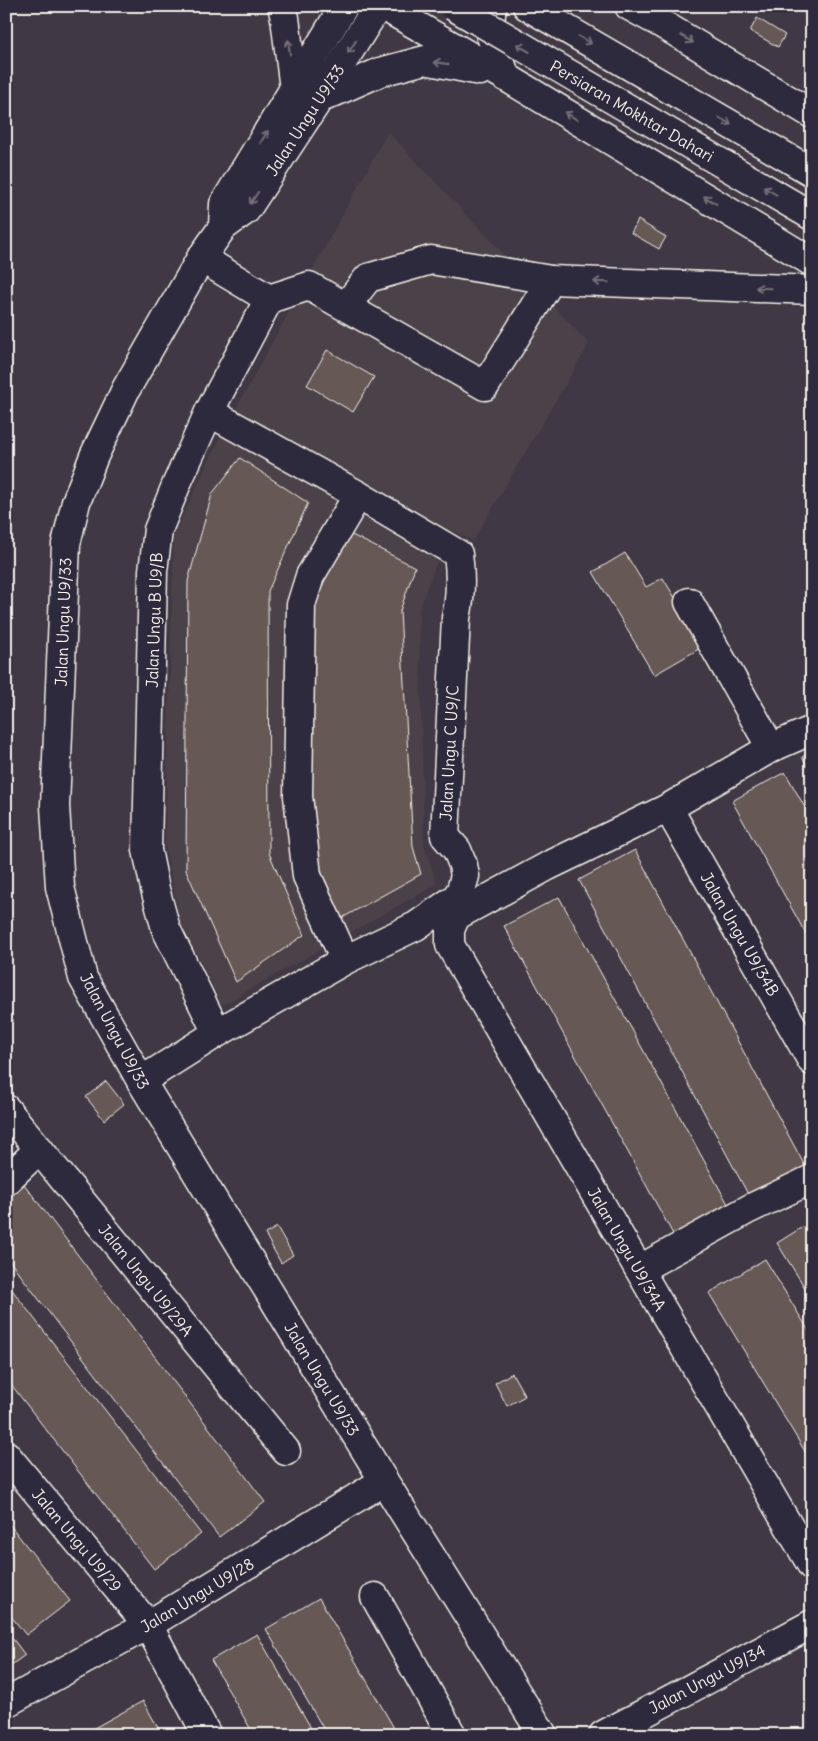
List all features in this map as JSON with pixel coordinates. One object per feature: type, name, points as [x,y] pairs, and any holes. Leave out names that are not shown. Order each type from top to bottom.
[{"type":"street","points":[[282,6],[294,89]]},
{"type":"street","name":"Jalan Ungu U9/33","points":[[223,227],[224,204],[344,6]]},
{"type":"street","name":"Jalan Ungu U9/33","points":[[378,6],[320,99],[246,210],[223,227],[201,258],[122,398],[94,456],[76,502],[66,544],[55,806],[60,887],[83,978],[141,1081],[384,1481],[543,1735]]},
{"type":"street","points":[[383,6],[506,77],[812,262]]},
{"type":"street","name":"Persiaran Mokhtar Dahari","points":[[453,6],[812,216]]},
{"type":"street","points":[[492,6],[489,31],[506,77]]},
{"type":"street","points":[[527,6],[812,172]]},
{"type":"street","points":[[623,6],[662,24]]},
{"type":"street","points":[[629,6],[812,114]]},
{"type":"street","points":[[320,99],[380,72],[425,60],[506,77]]},
{"type":"street","points":[[201,258],[269,299],[309,286],[486,386],[551,280]]},
{"type":"street","points":[[346,306],[368,278],[431,260],[551,280],[812,290]]},
{"type":"street","name":"Jalan Ungu B U9/B","points":[[218,1033],[166,929],[147,850],[153,571],[158,530],[209,412],[269,299]]},
{"type":"street","name":"Jalan Ungu C U9/C","points":[[141,1081],[218,1033],[345,960],[416,926],[456,898],[461,890],[464,876],[463,864],[457,850],[445,836],[456,618],[460,598],[461,574],[458,554],[358,495],[209,412]]},
{"type":"street","points":[[345,960],[307,876],[298,796],[301,605],[310,576],[358,495]]},
{"type":"street","points":[[689,602],[771,748]]},
{"type":"street","points":[[668,808],[771,748],[812,730]]},
{"type":"street","name":"Jalan Ungu U9/34A","points":[[668,808],[548,866],[456,916],[450,930],[450,945],[812,1566]]},
{"type":"street","name":"Jalan Ungu U9/34B","points":[[668,808],[812,1060]]},
{"type":"street","name":"Jalan Ungu U9/29A","points":[[6,1110],[40,1149],[286,1451]]},
{"type":"street","points":[[6,1181],[40,1149]]},
{"type":"street","points":[[640,1270],[749,1209],[812,1179]]},
{"type":"street","name":"Jalan Ungu U9/29","points":[[6,1455],[148,1625],[207,1735]]},
{"type":"street","name":"Jalan Ungu U9/28","points":[[6,1703],[148,1625],[384,1481]]},
{"type":"street","points":[[374,1597],[452,1735]]},
{"type":"street","name":"Jalan Ungu U9/34","points":[[603,1735],[812,1624]]},
{"type":"shaded area","points":[[388,132],[589,344],[473,541],[452,530],[430,579],[419,610],[424,844],[437,884],[222,1005],[180,920],[165,845],[174,534],[221,436]]},
{"type":"building","points":[[757,18],[785,35],[778,47],[750,31]]},
{"type":"building","points":[[638,220],[666,237],[659,249],[631,233]]},
{"type":"building","points":[[327,350],[374,377],[353,412],[307,385]]},
{"type":"building","points":[[240,458],[308,503],[268,591],[269,853],[304,935],[236,982],[186,870],[188,581],[212,494]]},
{"type":"building","points":[[346,532],[415,567],[400,611],[413,847],[421,874],[342,918],[321,882],[310,837],[315,587]]},
{"type":"building","points":[[625,553],[646,587],[663,578],[704,646],[654,675],[593,572]]},
{"type":"building","points":[[812,752],[812,775],[802,757]]},
{"type":"building","points":[[785,772],[812,820],[812,945],[732,801]]},
{"type":"building","points":[[635,850],[805,1166],[749,1196],[579,880]]},
{"type":"building","points":[[559,897],[729,1206],[674,1236],[504,926]]},
{"type":"building","points":[[106,1081],[124,1104],[104,1120],[86,1097]]},
{"type":"building","points":[[21,1180],[265,1502],[219,1537],[6,1256],[6,1191]]},
{"type":"building","points":[[812,1221],[812,1299],[777,1243]]},
{"type":"building","points":[[277,1227],[293,1255],[281,1263],[265,1234]]},
{"type":"building","points":[[765,1259],[812,1336],[812,1463],[709,1293]]},
{"type":"building","points":[[6,1282],[201,1534],[154,1569],[6,1378]]},
{"type":"building","points":[[512,1373],[525,1396],[507,1406],[495,1383]]},
{"type":"building","points":[[6,1520],[70,1601],[26,1635],[6,1610]]},
{"type":"building","points":[[319,1598],[398,1735],[327,1735],[266,1629]]},
{"type":"building","points":[[6,1630],[25,1655],[6,1669]]},
{"type":"building","points":[[257,1634],[315,1735],[254,1735],[211,1660]]},
{"type":"building","points":[[143,1701],[162,1735],[86,1735],[85,1733]]}]
